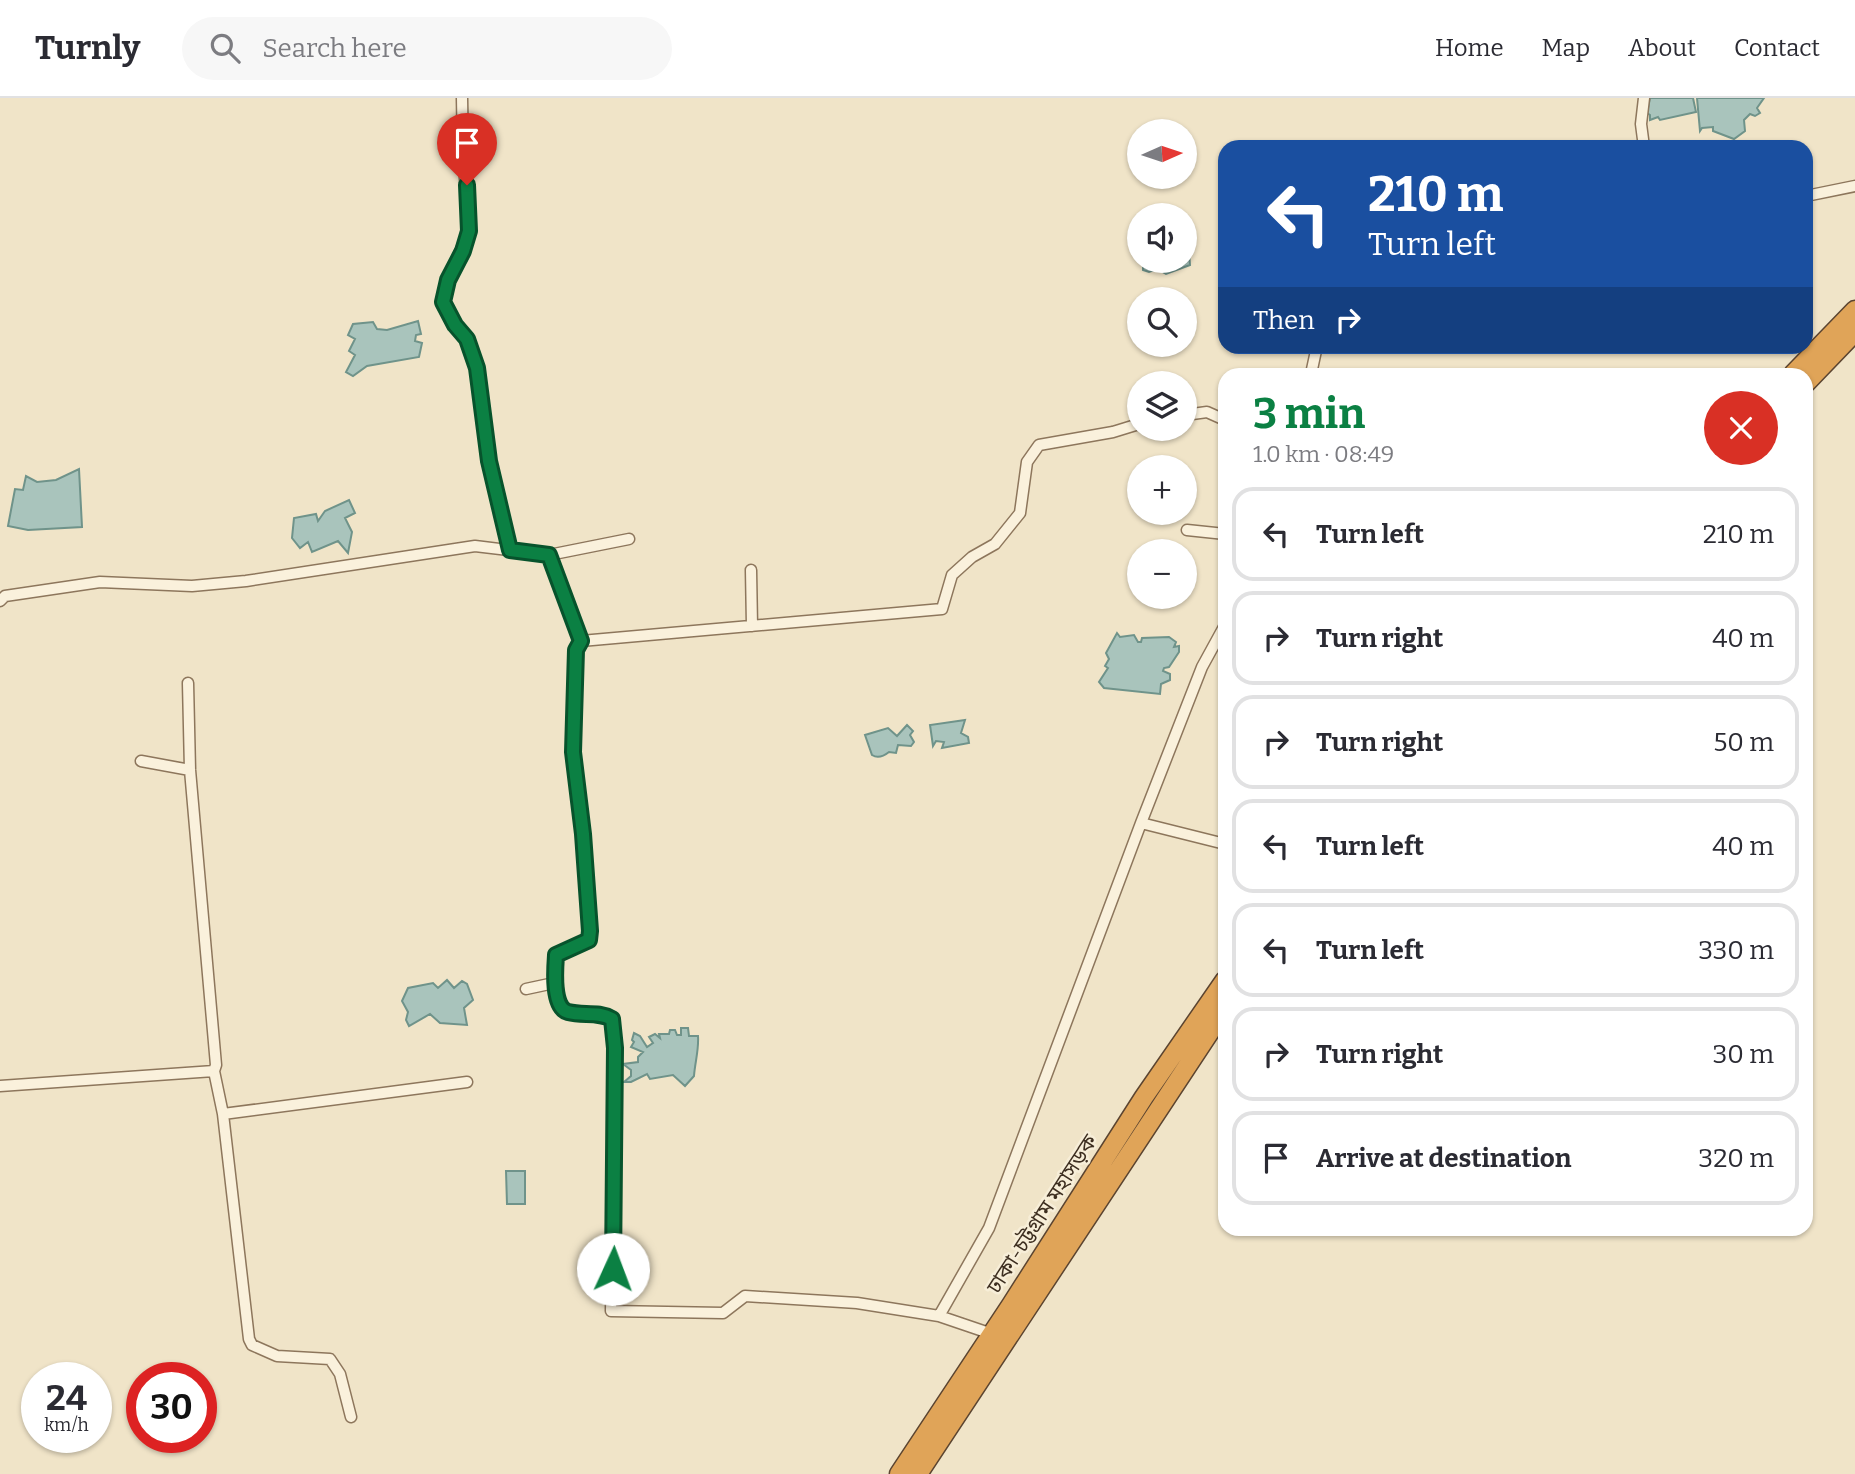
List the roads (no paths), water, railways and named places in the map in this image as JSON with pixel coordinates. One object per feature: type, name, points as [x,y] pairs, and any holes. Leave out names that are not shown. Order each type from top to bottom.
[{"type":"highway","points":[[1813,353],[1855,310]]},
{"type":"highway","points":[[1813,376],[1855,332]]},
{"type":"highway","points":[[1799,368],[1812,354]]},
{"type":"highway","name":"ঢাকা-চট্টগ্রাম মহাসড়ক","points":[[899,1474],[1144,1097],[1218,990]]},
{"type":"highway","name":"ঢাকা-চট্টগ্রাম মহাসড়ক","points":[[918,1474],[1218,1020]]},
{"type":"street","points":[[463,98],[463,153],[469,231],[463,251],[448,280],[443,302],[455,325],[467,339],[477,368],[489,461],[510,550]]},
{"type":"street","points":[[1643,140],[1641,124],[1644,98]]},
{"type":"street","points":[[1813,195],[1855,186]]},
{"type":"street","points":[[1197,413],[1207,412],[1218,417]]},
{"type":"street","points":[[581,641],[942,609],[952,575],[972,557],[995,544],[1020,513],[1027,462],[1039,445],[1127,428]]},
{"type":"street","points":[[1187,530],[1218,533]]},
{"type":"street","points":[[0,601],[5,596],[100,582],[192,586],[246,581],[475,546],[549,555],[629,539]]},
{"type":"street","points":[[549,555],[581,641],[576,650],[573,752],[583,834],[590,931],[589,940],[556,955],[554,984],[561,1008],[566,1012],[600,1014],[612,1019],[615,1048],[611,1311],[723,1313],[744,1296],[857,1303],[939,1316],[992,1334]]},
{"type":"street","points":[[751,570],[751,626]]},
{"type":"street","points":[[939,1316],[989,1228],[1140,823],[1202,667],[1218,638]]},
{"type":"street","points":[[188,682],[190,770],[215,1071],[223,1114],[249,1339],[252,1345],[277,1356],[330,1359],[340,1374],[351,1417]]},
{"type":"street","points":[[141,761],[190,770]]},
{"type":"street","points":[[1140,823],[1218,842]]},
{"type":"street","points":[[526,989],[554,984]]},
{"type":"street","points":[[0,1086],[215,1071]]},
{"type":"street","points":[[223,1114],[467,1082]]},
{"type":"water","points":[[1650,98],[1693,98],[1696,112],[1650,120],[1647,113]]},
{"type":"water","points":[[1697,98],[1764,98],[1757,108],[1760,113],[1755,116],[1750,114],[1744,120],[1745,131],[1734,139],[1713,131],[1713,127],[1702,128],[1700,131]]},
{"type":"water","points":[[418,321],[421,334],[416,335],[415,341],[422,343],[419,357],[367,366],[353,376],[346,372],[355,355],[349,351],[355,339],[348,335],[353,324],[373,322],[377,329],[387,330]]},
{"type":"water","points":[[79,469],[82,527],[28,530],[8,526],[15,489],[23,490],[26,476],[37,482],[56,480]]},
{"type":"water","points":[[349,500],[355,513],[345,518],[352,532],[348,553],[338,541],[312,552],[308,542],[300,548],[292,538],[294,518],[316,514],[318,521],[325,511]]},
{"type":"water","points":[[1117,633],[1120,637],[1134,635],[1138,642],[1141,642],[1142,638],[1169,637],[1176,642],[1174,647],[1179,646],[1179,652],[1169,667],[1164,668],[1163,671],[1170,674],[1170,680],[1161,684],[1160,694],[1104,688],[1099,682],[1108,668],[1105,666],[1109,659],[1106,653]]},
{"type":"water","points":[[965,720],[961,733],[968,737],[969,743],[942,748],[944,742],[936,741],[933,746],[930,725]]},
{"type":"water","points":[[907,725],[913,731],[910,735],[914,742],[911,746],[898,745],[896,753],[889,752],[879,757],[872,755],[865,735],[888,728],[897,736]]},
{"type":"water","points":[[447,980],[454,988],[462,981],[467,984],[473,1000],[464,1008],[467,1025],[440,1023],[430,1014],[409,1026],[406,1020],[408,1012],[402,1001],[408,988],[433,983],[438,988]]},
{"type":"water","points":[[681,1028],[688,1028],[689,1036],[698,1036],[694,1076],[685,1086],[673,1075],[650,1079],[647,1074],[631,1082],[624,1082],[631,1076],[631,1070],[623,1064],[638,1062],[638,1057],[643,1052],[631,1047],[634,1033],[640,1036],[647,1047],[653,1043],[649,1037],[655,1034],[660,1038],[659,1034],[669,1034],[670,1030],[681,1035]]},
{"type":"water","points":[[506,1171],[525,1171],[525,1204],[507,1204]]}]
